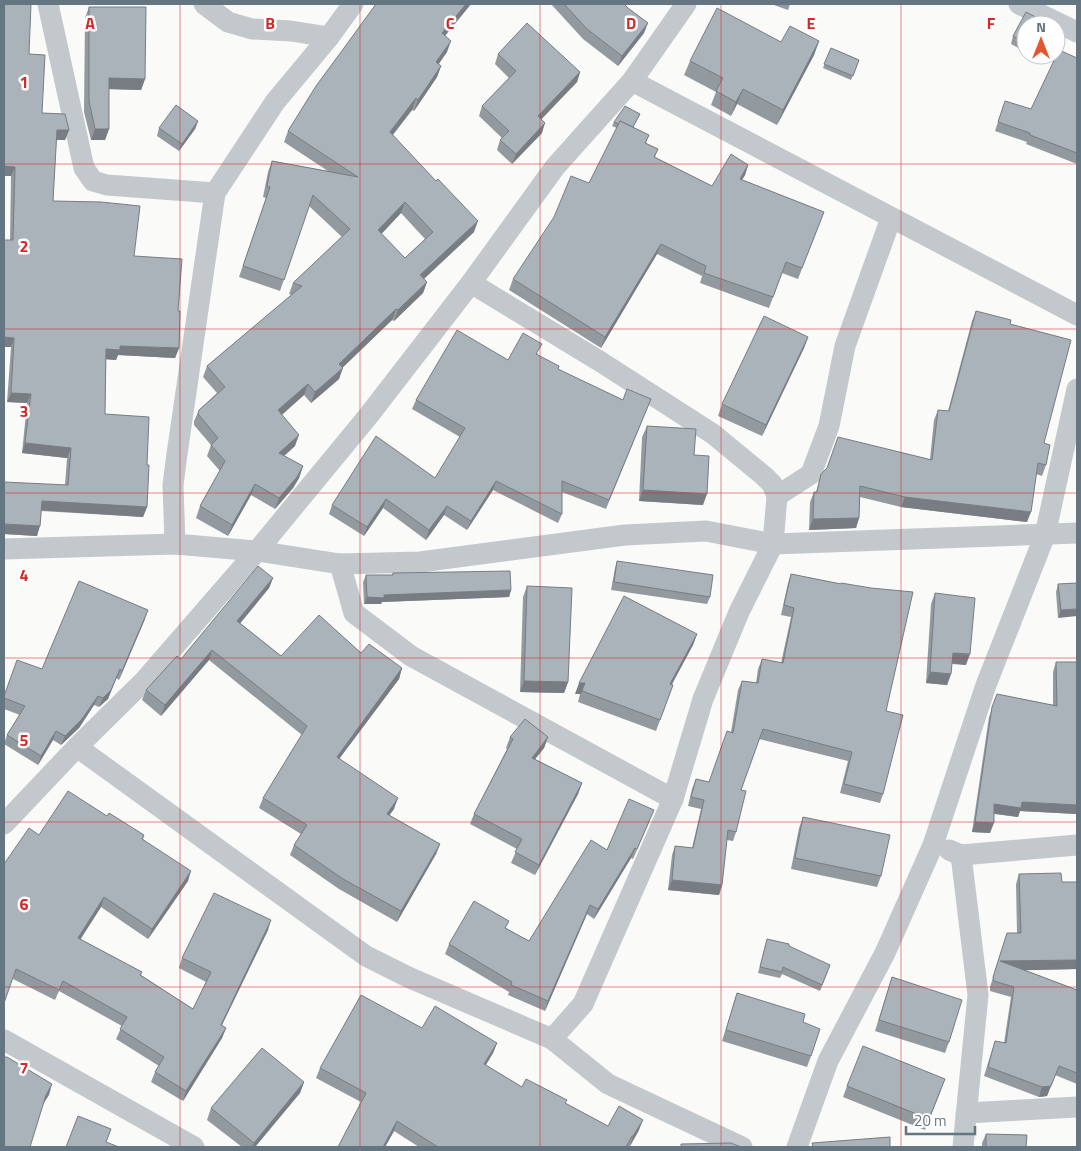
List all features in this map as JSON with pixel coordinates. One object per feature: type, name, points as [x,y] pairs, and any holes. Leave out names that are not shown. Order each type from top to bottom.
[{"type":"street","points":[[48,4],[84,168],[93,180],[107,185],[215,193]]},
{"type":"street","points":[[204,4],[228,22],[252,29],[291,31],[329,37]]},
{"type":"street","points":[[175,544],[173,486],[215,193],[275,102],[329,37],[353,4]]},
{"type":"street","points":[[4,824],[77,747],[145,680],[257,551],[369,415],[471,282],[555,167],[632,81],[686,4]]},
{"type":"street","points":[[1019,4],[1077,32]]},
{"type":"street","points":[[632,81],[1077,315]]},
{"type":"street","points":[[777,496],[811,474],[829,426],[845,346],[891,218]]},
{"type":"street","points":[[471,282],[713,434],[764,476],[772,484],[777,496],[772,544],[739,612],[703,699],[673,800],[583,1004],[552,1040]]},
{"type":"street","points":[[797,1147],[828,1061],[885,953],[934,845],[986,685],[1045,535],[1077,389]]},
{"type":"street","points":[[4,549],[175,544],[257,551],[340,564],[420,562],[634,534],[706,531],[772,544],[1077,533]]},
{"type":"street","points":[[340,564],[354,613],[411,656],[673,800]]},
{"type":"street","points":[[77,747],[366,956],[408,977],[552,1040],[608,1084],[742,1147]]},
{"type":"street","points":[[934,845],[961,855],[1077,845]]},
{"type":"street","points":[[961,855],[978,995],[963,1147]]},
{"type":"street","points":[[4,1040],[194,1147]]},
{"type":"street","points":[[966,1113],[1077,1107]]},
{"type":"building","points":[[4,4],[31,4],[29,54],[45,55],[42,113],[65,114],[69,130],[57,130],[53,201],[101,202],[140,206],[134,256],[182,259],[178,311],[180,311],[179,348],[120,346],[120,350],[106,349],[105,414],[149,417],[147,507],[42,501],[40,526],[4,524],[4,482],[68,485],[71,448],[25,443],[31,394],[11,393],[14,338],[4,337],[4,240],[13,240],[15,167],[4,166]]},
{"type":"building","points":[[376,4],[466,4],[442,33],[451,41],[436,62],[441,66],[418,100],[416,98],[390,132],[436,181],[438,179],[478,221],[420,275],[427,282],[339,364],[343,368],[315,392],[308,384],[278,410],[299,435],[279,453],[303,466],[297,477],[279,498],[255,484],[232,525],[200,506],[225,461],[211,445],[218,438],[198,414],[199,410],[225,387],[207,366],[302,286],[293,283],[350,229],[313,195],[284,280],[243,266],[270,187],[267,186],[272,161],[358,177],[288,131],[316,86]],"holes":[[[405,202],[433,232],[405,258],[378,230]]]},
{"type":"building","points":[[564,4],[624,4],[648,23],[622,56],[587,29]]},
{"type":"building","points":[[89,7],[146,7],[145,79],[109,78],[109,129],[95,129],[89,101]]},
{"type":"building","points":[[717,8],[781,42],[790,26],[819,41],[783,110],[743,89],[736,102],[716,91],[723,78],[690,61]]},
{"type":"building","points":[[527,23],[580,72],[538,116],[545,123],[516,154],[500,140],[509,131],[482,106],[516,71],[498,54]]},
{"type":"building","points":[[831,48],[859,60],[853,76],[824,64]]},
{"type":"building","points":[[1066,53],[1077,58],[1077,153],[998,122],[1005,101],[1031,109],[1052,65],[1066,65]]},
{"type":"building","points":[[176,105],[198,121],[182,144],[159,128]]},
{"type":"building","points":[[625,106],[640,114],[633,127],[620,121],[619,124],[614,122]]},
{"type":"building","points":[[620,121],[649,135],[645,143],[658,149],[654,157],[712,186],[731,154],[748,165],[740,179],[824,212],[802,268],[786,262],[773,297],[704,273],[706,266],[661,244],[605,337],[513,279],[554,217],[571,176],[589,183]]},
{"type":"building","points":[[976,311],[1011,320],[1010,324],[1071,340],[1044,443],[1050,445],[1046,465],[1038,463],[1031,512],[905,497],[860,486],[859,518],[813,519],[814,492],[817,492],[821,474],[827,468],[838,437],[932,460],[938,410],[949,411]]},
{"type":"building","points":[[764,316],[808,337],[766,425],[722,404]]},
{"type":"building","points":[[457,330],[508,360],[523,333],[542,344],[536,354],[559,366],[558,369],[623,400],[627,389],[651,399],[609,500],[562,481],[562,514],[496,481],[471,521],[447,506],[429,530],[386,499],[367,527],[332,505],[376,436],[435,478],[465,428],[416,400]]},
{"type":"building","points":[[647,426],[696,429],[694,455],[709,456],[707,494],[643,490]]},
{"type":"building","points":[[617,561],[713,575],[710,597],[614,582]]},
{"type":"building","points":[[258,566],[273,578],[237,621],[281,656],[319,615],[361,653],[369,644],[402,668],[337,757],[398,798],[387,814],[440,844],[401,911],[343,879],[294,845],[307,825],[263,798],[307,726],[212,650],[165,705],[146,690],[177,656],[181,659]]},
{"type":"building","points":[[510,571],[511,590],[384,595],[384,598],[367,597],[366,575]]},
{"type":"building","points":[[791,574],[841,584],[913,592],[886,711],[903,715],[883,794],[844,784],[852,752],[763,729],[741,790],[746,791],[736,832],[728,830],[722,885],[672,880],[675,846],[693,848],[704,800],[691,797],[696,779],[709,782],[727,731],[733,733],[742,681],[758,683],[762,659],[783,663],[794,608],[784,605]]},
{"type":"building","points":[[79,581],[148,610],[122,671],[120,669],[111,690],[103,698],[98,696],[82,719],[65,736],[56,731],[41,756],[7,735],[25,706],[4,698],[4,696],[17,660],[42,669]]},
{"type":"building","points":[[1077,583],[1077,609],[1061,610],[1058,584]]},
{"type":"building","points":[[527,586],[572,588],[568,682],[524,681]]},
{"type":"building","points":[[935,593],[975,598],[970,654],[953,653],[951,674],[930,672]]},
{"type":"building","points":[[624,596],[697,634],[670,684],[673,685],[660,720],[582,691],[585,683],[579,683]]},
{"type":"building","points":[[1056,662],[1077,662],[1077,805],[1022,802],[1021,808],[994,804],[994,823],[975,822],[992,707],[997,694],[1057,706]]},
{"type":"building","points":[[525,719],[548,737],[532,758],[582,783],[539,865],[515,852],[522,839],[474,814],[513,739],[510,737]]},
{"type":"building","points":[[68,791],[107,816],[109,813],[144,835],[142,839],[191,871],[152,929],[104,897],[78,938],[142,972],[140,975],[193,1009],[211,972],[182,958],[214,893],[271,920],[221,1025],[226,1028],[186,1091],[155,1072],[164,1057],[120,1029],[127,1017],[63,981],[59,990],[16,969],[4,1003],[4,864],[29,828],[39,835]]},
{"type":"building","points":[[629,799],[654,810],[637,849],[635,848],[598,909],[590,905],[548,1001],[511,985],[512,982],[449,944],[474,901],[509,921],[505,928],[529,941],[591,840],[607,850]]},
{"type":"building","points":[[803,817],[890,835],[881,876],[795,858]]},
{"type":"building","points":[[1061,873],[1062,882],[1077,882],[1077,960],[1000,961],[1077,990],[1077,1073],[1059,1066],[1051,1086],[1042,1087],[988,1067],[995,1041],[1006,1043],[1014,987],[994,981],[993,977],[1007,933],[1021,933],[1019,874]]},
{"type":"building","points":[[767,939],[789,944],[789,946],[830,965],[822,985],[783,967],[782,972],[760,967]]},
{"type":"building","points":[[892,977],[962,1000],[949,1042],[879,1020]]},
{"type":"building","points":[[737,993],[805,1014],[803,1022],[820,1029],[811,1056],[726,1030]]},
{"type":"building","points":[[361,995],[422,1028],[435,1006],[497,1043],[484,1064],[522,1087],[526,1079],[567,1100],[565,1103],[608,1126],[619,1106],[643,1120],[626,1147],[438,1147],[397,1121],[383,1147],[338,1147],[366,1093],[320,1068]]},
{"type":"building","points":[[863,1046],[945,1079],[929,1119],[847,1086]]},
{"type":"building","points":[[262,1048],[304,1082],[254,1143],[211,1108]]},
{"type":"building","points":[[4,1057],[52,1084],[46,1095],[30,1147],[4,1147]]},
{"type":"building","points":[[78,1116],[111,1129],[106,1142],[119,1147],[66,1147]]},
{"type":"building","points":[[986,1134],[1027,1135],[1026,1147],[986,1147]]},
{"type":"building","points":[[890,1137],[890,1147],[813,1147],[812,1143]]},
{"type":"building","points":[[731,1143],[741,1147],[681,1147],[681,1144]]}]
